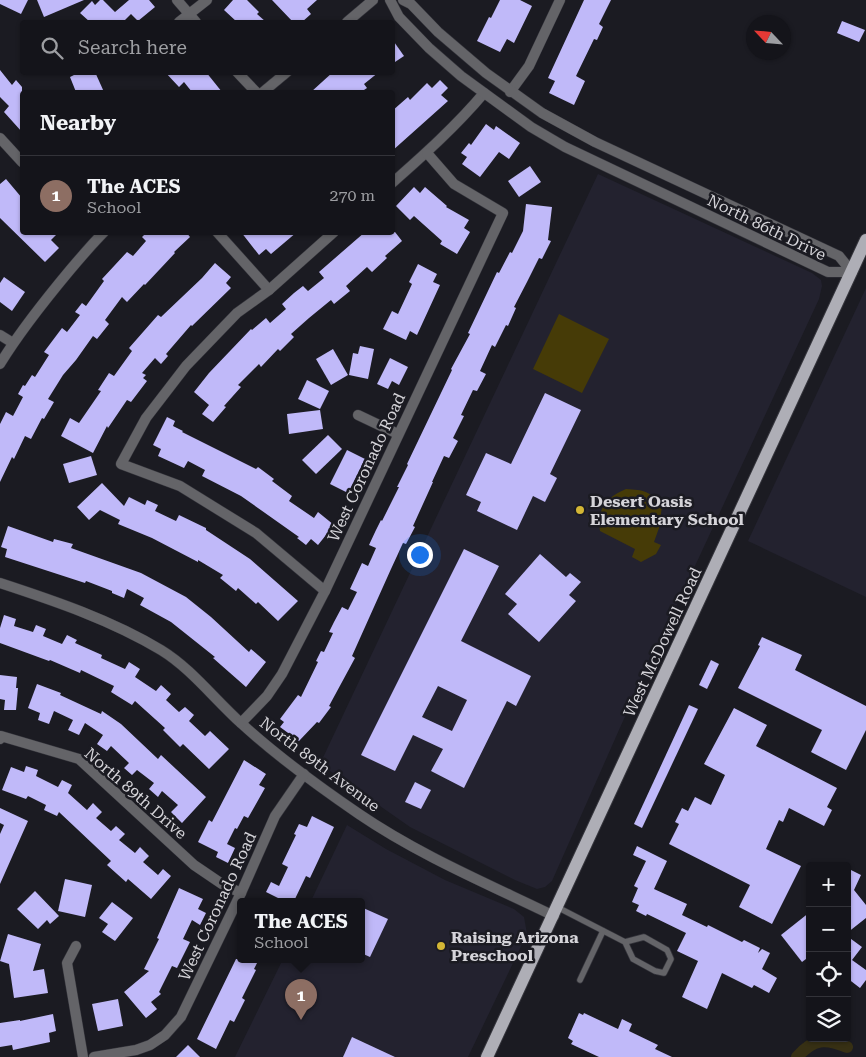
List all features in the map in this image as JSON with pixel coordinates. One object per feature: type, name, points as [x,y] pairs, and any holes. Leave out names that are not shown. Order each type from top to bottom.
[{"type":"main road","name":"West McDowell Road","points":[[487,1057],[866,240]]},
{"type":"street","points":[[177,0],[193,18],[206,0]]},
{"type":"street","points":[[348,20],[373,0]]},
{"type":"street","name":"North 86th Drive","points":[[390,0],[399,17],[429,48],[484,93],[523,122],[548,137],[828,272],[852,272]]},
{"type":"street","name":"North 86th Drive","points":[[403,0],[411,4],[457,49],[510,92],[557,121],[596,142],[839,256],[852,272]]},
{"type":"street","points":[[510,92],[529,66],[560,0]]},
{"type":"street","points":[[240,75],[254,90]]},
{"type":"street","points":[[266,90],[284,75]]},
{"type":"street","points":[[395,180],[427,153],[484,93]]},
{"type":"street","points":[[548,137],[557,121]]},
{"type":"street","points":[[0,138],[20,160]]},
{"type":"street","name":"West Coronado Road","points":[[241,723],[276,686],[325,591],[503,213],[454,184],[427,153]]},
{"type":"street","points":[[90,235],[95,241]]},
{"type":"street","points":[[0,364],[13,343],[55,287],[101,235]]},
{"type":"street","points":[[220,235],[269,290]]},
{"type":"street","points":[[325,591],[256,533],[180,486],[120,464],[146,418],[186,366],[237,313],[269,290],[331,235]]},
{"type":"street","points":[[0,335],[13,343]]},
{"type":"street","points":[[358,415],[398,434]]},
{"type":"street","name":"North 89th Avenue","points":[[0,584],[55,602],[124,630],[162,650],[281,758],[360,815],[421,851],[555,911]]},
{"type":"street","name":"North 89th Drive","points":[[1,737],[79,759],[194,866],[222,884],[241,893]]},
{"type":"street","name":"West Coronado Road","points":[[239,898],[275,816],[304,774]]},
{"type":"street","name":"West Coronado Road","points":[[94,1057],[136,1050],[150,1045],[166,1035],[181,1017],[237,901]]},
{"type":"street","points":[[76,946],[67,963],[83,1057]]},
{"type":"lane","points":[[555,911],[604,931],[625,942],[633,958],[655,971],[664,972],[670,959],[667,950],[644,937],[625,942]]},
{"type":"lane","points":[[580,980],[604,931]]},
{"type":"shaded area","name":"Desert Oasis Elementary School","points":[[598,174],[812,273],[821,280],[822,286],[819,299],[623,721],[552,881],[545,887],[537,889],[515,880],[410,827],[320,764]]},
{"type":"shaded area","points":[[866,288],[866,597],[748,541]]},
{"type":"shaded area","points":[[559,314],[609,339],[582,393],[533,369]]},
{"type":"shaded area","points":[[626,489],[646,492],[654,497],[662,506],[659,528],[654,542],[661,545],[656,554],[641,562],[632,557],[635,549],[600,531],[600,516],[604,505],[613,496]]},
{"type":"shaded area","name":"Raising Arizona Preschool","points":[[347,825],[386,849],[445,880],[514,909],[524,917],[527,934],[468,1057],[235,1057],[281,963],[365,963],[365,898],[312,898]]},
{"type":"building","points":[[0,0],[28,0],[21,14],[0,4]]},
{"type":"building","points":[[37,0],[84,0],[44,17]]},
{"type":"building","points":[[100,0],[103,0],[115,12],[129,0],[149,0],[155,7],[139,20],[131,14],[125,20],[88,20],[80,13],[92,1],[95,5]]},
{"type":"building","points":[[233,0],[247,0],[264,20],[235,20],[224,10]]},
{"type":"building","points":[[272,0],[317,0],[307,9],[311,14],[304,20],[291,20]]},
{"type":"building","points":[[500,0],[520,0],[532,6],[514,43],[507,39],[500,52],[477,41]]},
{"type":"building","points":[[584,0],[611,0],[599,24],[603,27],[597,40],[594,39],[576,76],[585,81],[574,105],[549,93],[555,81],[548,78]]},
{"type":"building","points":[[842,21],[865,30],[859,42],[837,33]]},
{"type":"building","points":[[395,43],[404,56],[395,62]]},
{"type":"building","points":[[0,70],[12,85],[16,80],[22,87],[22,90],[20,90],[20,130],[4,112],[9,106],[0,97]]},
{"type":"building","points":[[74,75],[96,75],[103,90],[75,90],[70,77]]},
{"type":"building","points":[[168,75],[208,75],[220,90],[190,90],[184,82],[179,87]]},
{"type":"building","points":[[330,75],[375,75],[364,84],[367,88],[364,90],[313,90]]},
{"type":"building","points":[[440,80],[448,88],[441,95],[448,101],[395,148],[395,108],[408,97],[410,100],[427,83],[432,88]]},
{"type":"building","points":[[486,124],[494,130],[496,126],[520,143],[509,159],[499,152],[480,177],[462,164],[467,157],[461,153],[469,143],[471,145]]},
{"type":"building","points":[[530,166],[541,182],[519,197],[508,181]]},
{"type":"building","points":[[6,179],[20,196],[20,235],[56,235],[51,240],[59,248],[45,262],[0,218],[0,184]]},
{"type":"building","points":[[414,187],[420,193],[425,187],[446,207],[469,220],[464,228],[470,232],[457,254],[440,244],[442,241],[414,216],[410,220],[396,206]]},
{"type":"building","points":[[526,204],[552,207],[548,240],[551,241],[542,259],[539,258],[514,307],[516,308],[508,326],[506,325],[495,347],[492,345],[480,371],[486,374],[477,391],[473,390],[461,415],[464,416],[453,438],[458,441],[449,458],[444,456],[413,526],[415,527],[406,544],[403,543],[352,656],[355,658],[329,706],[331,707],[319,723],[317,722],[299,741],[280,727],[284,722],[280,719],[298,695],[301,697],[318,662],[316,661],[321,651],[324,652],[333,633],[329,632],[342,607],[348,610],[357,592],[350,589],[362,563],[368,566],[376,548],[369,545],[399,487],[397,487],[407,464],[451,369],[470,334],[468,333],[497,272],[499,273],[510,252],[512,253],[523,231]]},
{"type":"building","points":[[395,232],[402,241],[385,256],[387,258],[372,272],[367,267],[346,286],[350,291],[334,304],[331,300],[291,334],[294,337],[280,351],[278,349],[261,367],[259,364],[238,385],[241,387],[213,422],[202,414],[209,405],[194,392],[209,373],[251,329],[266,318],[270,323],[286,309],[282,304],[294,293],[303,286],[308,291],[324,278],[319,272],[362,235],[395,235]]},
{"type":"building","points":[[144,235],[188,235],[190,237],[127,302],[122,297],[105,320],[109,324],[97,339],[93,336],[63,375],[48,399],[54,402],[44,419],[42,418],[31,439],[25,436],[0,482],[0,424],[6,412],[13,416],[23,397],[18,394],[23,385],[25,386],[32,375],[35,377],[49,355],[44,352],[62,328],[67,332],[80,315],[75,312],[82,303],[86,306],[104,281],[102,279],[127,252],[133,256],[146,241],[142,237]]},
{"type":"building","points":[[243,235],[293,235],[271,254],[266,249],[259,255]]},
{"type":"building","points":[[215,263],[231,277],[226,283],[231,288],[191,325],[166,354],[168,356],[161,364],[155,358],[142,373],[146,375],[143,378],[147,381],[131,402],[127,400],[108,428],[107,426],[93,453],[61,436],[70,418],[79,423],[101,391],[98,390],[109,373],[114,376],[132,351],[129,348],[158,315],[161,317]]},
{"type":"building","points":[[418,264],[437,274],[433,282],[440,285],[417,335],[410,331],[406,340],[383,329],[392,311],[398,314],[412,284],[409,282]]},
{"type":"building","points":[[4,277],[25,292],[12,311],[0,302],[0,283]]},
{"type":"building","points":[[360,346],[374,349],[368,379],[349,375],[353,353],[358,354]]},
{"type":"building","points":[[333,349],[348,375],[331,385],[316,359]]},
{"type":"building","points":[[390,358],[408,367],[399,385],[392,381],[388,389],[377,384]]},
{"type":"building","points":[[307,380],[329,391],[320,409],[298,399]]},
{"type":"building","points":[[545,393],[581,410],[550,474],[557,478],[545,502],[533,496],[517,530],[477,511],[481,502],[466,495],[486,453],[511,464]]},
{"type":"building","points":[[320,410],[323,429],[289,434],[287,414]]},
{"type":"building","points":[[167,417],[175,421],[173,426],[182,432],[256,469],[258,467],[274,479],[272,481],[292,496],[289,501],[314,518],[318,512],[334,525],[318,545],[311,539],[306,545],[297,538],[299,537],[241,496],[202,476],[205,470],[188,461],[184,468],[158,456],[161,449],[153,445]]},
{"type":"building","points":[[328,435],[342,449],[316,474],[302,460]]},
{"type":"building","points":[[347,450],[365,459],[348,493],[330,484]]},
{"type":"building","points":[[91,456],[97,475],[69,483],[63,464]]},
{"type":"building","points":[[102,483],[124,506],[129,497],[145,505],[147,500],[158,505],[155,511],[176,521],[179,515],[206,528],[206,530],[250,559],[298,601],[278,621],[258,602],[256,604],[238,588],[236,591],[220,578],[223,575],[198,560],[198,562],[152,538],[118,524],[120,520],[100,510],[89,520],[77,507]]},
{"type":"building","points":[[8,526],[53,542],[54,539],[73,544],[71,548],[141,573],[186,597],[249,652],[251,649],[266,662],[246,687],[213,658],[215,657],[171,622],[140,605],[144,598],[127,589],[124,598],[86,581],[85,583],[5,557],[7,549],[1,547]]},
{"type":"building","points":[[464,549],[499,566],[461,641],[531,676],[516,706],[507,701],[464,788],[431,771],[443,749],[413,735],[395,771],[361,755]],"holes":[[[438,686],[467,700],[452,731],[422,717]]]},
{"type":"building","points":[[540,554],[566,577],[570,573],[581,582],[569,595],[576,601],[539,642],[508,614],[517,604],[505,594]]},
{"type":"building","points":[[4,615],[16,619],[14,626],[33,632],[36,625],[46,629],[43,636],[62,644],[67,635],[77,640],[75,643],[102,655],[101,658],[125,669],[129,662],[140,669],[135,677],[156,691],[161,685],[171,694],[166,700],[179,712],[185,707],[194,715],[189,721],[205,736],[210,731],[229,749],[209,769],[183,744],[180,747],[163,730],[165,728],[135,701],[132,705],[111,692],[114,686],[81,670],[80,673],[50,660],[0,643],[0,628]]},
{"type":"building","points":[[762,637],[802,655],[795,670],[866,706],[866,730],[846,770],[811,752],[822,730],[738,688],[760,646],[758,645]]},
{"type":"building","points":[[711,660],[719,664],[707,689],[699,685]]},
{"type":"building","points":[[0,675],[17,677],[16,710],[4,710],[5,700],[0,699]]},
{"type":"building","points":[[37,684],[61,693],[60,695],[101,714],[102,711],[121,724],[158,759],[161,755],[206,797],[182,823],[171,812],[178,805],[162,791],[158,797],[149,789],[154,783],[137,770],[132,775],[124,768],[129,763],[111,746],[107,751],[97,744],[103,735],[85,723],[79,735],[68,730],[73,720],[54,711],[49,724],[38,720],[40,713],[28,708]]},
{"type":"building","points":[[689,705],[698,709],[642,828],[634,824]]},
{"type":"building","points":[[734,708],[767,725],[756,746],[837,788],[827,807],[832,810],[824,826],[789,808],[783,822],[779,820],[766,849],[801,866],[772,924],[739,907],[750,885],[669,844],[679,824],[675,822],[682,808],[688,811],[695,797],[711,805],[725,775],[704,764]]},
{"type":"building","points":[[244,760],[266,774],[259,785],[265,788],[248,818],[244,816],[227,844],[235,848],[228,863],[216,857],[218,852],[198,842],[209,820],[212,822]]},
{"type":"building","points":[[26,766],[38,770],[36,776],[58,787],[62,780],[72,785],[68,793],[87,810],[93,803],[102,812],[96,818],[111,831],[116,826],[125,834],[119,840],[135,853],[140,847],[149,856],[143,862],[158,875],[163,869],[171,876],[151,899],[128,879],[126,882],[107,865],[111,861],[59,812],[57,816],[44,810],[46,805],[28,796],[26,799],[2,790],[11,767],[24,772]]},
{"type":"building","points":[[415,782],[431,790],[421,809],[405,802]]},
{"type":"building","points":[[0,808],[28,821],[0,884],[0,834],[4,825],[0,823]]},
{"type":"building","points":[[312,816],[334,827],[310,878],[306,876],[295,898],[278,898],[266,892],[271,882],[279,886],[288,867],[282,864],[296,835],[294,834],[299,824],[307,827]]},
{"type":"building","points":[[637,846],[667,861],[654,889],[687,904],[682,915],[760,948],[758,953],[762,949],[770,953],[762,969],[777,978],[769,993],[754,985],[752,988],[722,973],[707,1009],[682,997],[698,961],[677,951],[686,933],[647,914],[646,916],[636,911],[639,905],[632,902],[638,888],[634,886],[646,861],[633,855]]},
{"type":"building","points":[[851,870],[861,875],[854,890],[866,905],[866,918],[851,930]]},
{"type":"building","points":[[65,879],[92,885],[85,917],[58,911]]},
{"type":"building","points":[[179,888],[203,899],[198,909],[206,913],[200,925],[192,920],[183,939],[190,942],[177,968],[172,966],[159,992],[161,994],[151,1002],[157,1009],[146,1018],[124,992],[149,971],[144,969],[159,939],[157,938]]},
{"type":"building","points":[[35,891],[59,916],[50,924],[47,920],[38,929],[17,909]]},
{"type":"building","points":[[112,902],[133,918],[115,941],[102,932],[108,924],[99,918]]},
{"type":"building","points":[[365,909],[388,919],[370,957],[365,955]]},
{"type":"building","points":[[806,915],[806,959],[802,962],[781,935]]},
{"type":"building","points":[[8,934],[41,944],[33,971],[44,969],[48,993],[14,998],[9,964],[0,961]]},
{"type":"building","points":[[851,939],[862,947],[852,960],[866,970],[866,980],[860,988],[851,981]]},
{"type":"building","points":[[236,959],[237,963],[257,963],[254,969],[256,970],[242,998],[245,1000],[234,1022],[230,1020],[216,1049],[197,1039]]},
{"type":"building","points":[[118,999],[123,1026],[98,1031],[92,1004]]},
{"type":"building","points":[[579,1013],[583,1015],[584,1013],[618,1029],[622,1019],[632,1024],[629,1031],[658,1045],[655,1049],[672,1057],[599,1057],[571,1044],[573,1041],[568,1038]]},
{"type":"building","points":[[53,1014],[56,1031],[49,1033],[50,1042],[13,1050],[12,1045],[0,1047],[0,1023]]},
{"type":"building","points":[[352,1037],[395,1057],[343,1057]]},
{"type":"building","points":[[188,1045],[200,1057],[176,1057]]},
{"type":"waterway","points":[[797,1057],[814,1043],[826,1041],[847,1047]]},
{"type":"place","name":"Desert Oasis Elementary School","points":[[580,510]]},
{"type":"place","name":"Raising Arizona Preschool","points":[[441,946]]},
{"type":"place","name":"The ACES","points":[[301,1020]]}]
